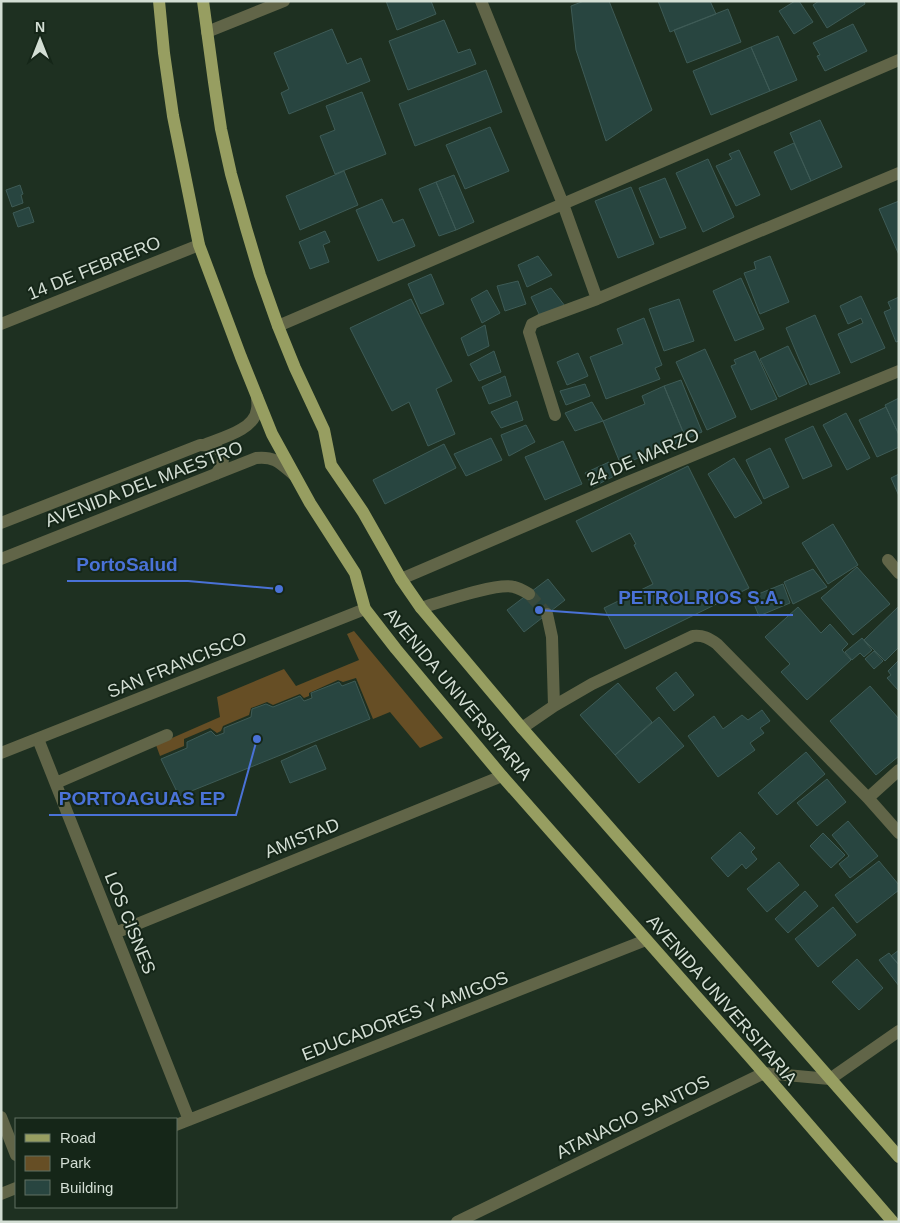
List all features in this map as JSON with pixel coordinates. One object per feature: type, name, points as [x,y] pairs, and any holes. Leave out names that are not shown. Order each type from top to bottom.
[{"type":"main road","name":"AVENIDA UNIVERSITARIA","points":[[159,1],[173,116],[200,245],[241,357],[272,434],[310,503],[355,572],[365,609],[502,776],[764,1073],[892,1222]]},
{"type":"main road","name":"AVENIDA UNIVERSITARIA","points":[[204,1],[221,128],[231,174],[260,275],[295,368],[324,430],[331,465],[363,512],[401,579],[421,608],[522,728],[899,1157]]},
{"type":"street","points":[[207,32],[284,1]]},
{"type":"street","points":[[481,1],[563,204],[597,299]]},
{"type":"street","points":[[278,326],[899,60]]},
{"type":"street","points":[[555,415],[529,332],[532,324],[597,299],[899,173]]},
{"type":"street","name":"14 DE FEBRERO","points":[[1,324],[200,245]]},
{"type":"street","name":"24 DE MARZO","points":[[401,579],[623,484],[899,371]]},
{"type":"street","name":"AVENIDA DEL MAESTRO","points":[[1,523],[204,445],[250,425],[258,410],[256,394]]},
{"type":"street","points":[[200,445],[218,449],[222,455],[223,463],[216,474]]},
{"type":"street","name":"AVENIDA DEL MAESTRO","points":[[1,559],[256,458],[266,457],[275,460],[295,477]]},
{"type":"street","points":[[888,560],[899,573]]},
{"type":"street","points":[[421,608],[500,586],[513,586],[529,594]]},
{"type":"street","name":"SAN FRANCISCO","points":[[1,753],[365,609]]},
{"type":"street","points":[[547,614],[552,637],[554,706]]},
{"type":"street","points":[[522,728],[554,706],[592,684],[692,636],[708,637],[868,798],[899,833]]},
{"type":"street","points":[[56,783],[167,735]]},
{"type":"street","name":"LOS CISNES","points":[[38,739],[189,1120]]},
{"type":"street","points":[[868,798],[899,770]]},
{"type":"street","name":"AMISTAD","points":[[115,933],[502,776]]},
{"type":"street","name":"EDUCADORES Y AMIGOS","points":[[178,1123],[646,940]]},
{"type":"street","points":[[764,1073],[830,1079],[899,1031]]},
{"type":"street","name":"ATANACIO SANTOS","points":[[457,1222],[764,1073]]},
{"type":"street","points":[[1,1117],[15,1152]]},
{"type":"street","points":[[1,1194],[15,1188]]},
{"type":"green space","points":[[354,631],[443,738],[420,748],[390,712],[373,719],[356,678],[343,682],[338,680],[309,693],[309,696],[304,698],[300,694],[273,705],[267,702],[251,708],[249,715],[223,726],[221,731],[217,733],[210,728],[184,739],[184,746],[160,756],[156,745],[220,717],[217,697],[284,669],[296,686],[359,660],[347,634]]},
{"type":"building","points":[[386,1],[431,1],[436,14],[397,30]]},
{"type":"building","points":[[584,1],[609,1],[652,110],[606,141],[576,50],[571,6]]},
{"type":"building","points":[[658,1],[710,1],[716,14],[670,32]]},
{"type":"building","points":[[795,1],[799,1],[813,22],[794,34],[779,11]]},
{"type":"building","points":[[819,1],[864,1],[865,4],[827,28],[813,5]]},
{"type":"building","points":[[728,9],[741,42],[687,63],[674,30]]},
{"type":"building","points":[[444,20],[458,53],[470,49],[476,64],[408,90],[389,41]]},
{"type":"building","points":[[853,24],[867,51],[825,71],[817,56],[820,55],[813,43]]},
{"type":"building","points":[[332,29],[347,64],[361,58],[370,81],[289,114],[281,93],[289,89],[274,53]]},
{"type":"building","points":[[778,36],[797,80],[770,91],[751,47]]},
{"type":"building","points":[[751,47],[770,91],[711,115],[693,71]]},
{"type":"building","points":[[486,70],[502,112],[415,146],[399,104]]},
{"type":"building","points":[[362,92],[386,154],[335,174],[320,136],[335,130],[326,106]]},
{"type":"building","points":[[820,120],[842,167],[811,181],[790,133]]},
{"type":"building","points":[[490,127],[509,171],[465,189],[446,145]]},
{"type":"building","points":[[794,143],[811,181],[791,190],[774,152]]},
{"type":"building","points":[[739,150],[760,195],[736,206],[716,166],[732,159],[729,154]]},
{"type":"building","points":[[708,159],[734,217],[703,232],[676,173]]},
{"type":"building","points":[[344,171],[358,205],[300,230],[286,196]]},
{"type":"building","points":[[454,175],[474,222],[456,230],[436,182]]},
{"type":"building","points":[[665,178],[686,228],[660,238],[639,188]]},
{"type":"building","points":[[436,182],[456,230],[439,236],[419,189]]},
{"type":"building","points":[[20,185],[23,203],[12,207],[6,190]]},
{"type":"building","points":[[631,187],[654,244],[618,258],[595,201]]},
{"type":"building","points":[[382,199],[393,223],[403,219],[415,246],[378,261],[356,210]]},
{"type":"building","points":[[899,201],[899,255],[879,209]]},
{"type":"building","points":[[29,207],[34,222],[18,227],[13,213]]},
{"type":"building","points":[[325,231],[330,242],[323,245],[329,262],[310,269],[299,242]]},
{"type":"building","points":[[538,256],[552,275],[527,287],[518,265]]},
{"type":"building","points":[[770,256],[789,302],[760,314],[744,273],[756,269],[754,262]]},
{"type":"building","points":[[431,274],[444,304],[421,314],[408,284]]},
{"type":"building","points":[[741,278],[764,329],[735,341],[713,291]]},
{"type":"building","points":[[518,281],[526,304],[505,311],[497,286]]},
{"type":"building","points":[[551,288],[565,306],[540,316],[531,297]]},
{"type":"building","points":[[487,290],[500,313],[482,323],[471,299]]},
{"type":"building","points":[[861,296],[885,348],[851,363],[838,334],[863,323],[861,318],[848,324],[840,306]]},
{"type":"building","points":[[899,297],[899,341],[896,342],[884,312],[891,309],[888,302]]},
{"type":"building","points":[[411,299],[452,381],[436,389],[455,434],[428,446],[409,402],[392,411],[350,328]]},
{"type":"building","points":[[679,299],[694,341],[664,351],[649,309]]},
{"type":"building","points":[[815,315],[840,373],[810,385],[786,328]]},
{"type":"building","points":[[644,318],[662,365],[655,368],[660,379],[606,399],[590,357],[623,344],[617,329]]},
{"type":"building","points":[[485,325],[489,346],[468,356],[461,338]]},
{"type":"building","points":[[788,346],[807,384],[779,397],[760,359]]},
{"type":"building","points":[[705,349],[736,417],[707,430],[676,362]]},
{"type":"building","points":[[494,351],[501,372],[479,381],[470,364]]},
{"type":"building","points":[[755,351],[777,399],[751,410],[731,366],[736,364],[734,360]]},
{"type":"building","points":[[578,353],[588,376],[567,385],[557,362]]},
{"type":"building","points":[[505,376],[511,396],[489,404],[482,387]]},
{"type":"building","points":[[681,380],[702,432],[686,439],[664,386]]},
{"type":"building","points":[[585,384],[590,396],[566,405],[560,391]]},
{"type":"building","points":[[664,386],[686,439],[621,465],[603,421],[645,404],[642,396]]},
{"type":"building","points":[[899,398],[899,435],[885,405]]},
{"type":"building","points":[[517,401],[523,420],[501,428],[491,412]]},
{"type":"building","points":[[592,402],[603,421],[575,431],[565,413]]},
{"type":"building","points":[[886,407],[899,435],[899,447],[877,457],[859,420]]},
{"type":"building","points":[[846,413],[870,458],[847,470],[823,425]]},
{"type":"building","points":[[526,425],[535,442],[509,456],[501,435]]},
{"type":"building","points":[[813,426],[832,466],[803,479],[785,439]]},
{"type":"building","points":[[491,438],[502,460],[466,476],[454,454]]},
{"type":"building","points":[[563,441],[582,484],[545,500],[525,457]]},
{"type":"building","points":[[444,444],[456,468],[385,504],[373,480]]},
{"type":"building","points":[[770,448],[789,487],[764,499],[746,460]]},
{"type":"building","points":[[734,458],[762,503],[735,518],[708,474]]},
{"type":"building","points":[[609,462],[616,475],[593,487],[585,473]]},
{"type":"building","points":[[688,466],[749,588],[625,649],[604,608],[653,584],[630,533],[592,552],[576,521]]},
{"type":"building","points":[[899,474],[899,496],[891,478]]},
{"type":"building","points":[[833,524],[858,565],[828,584],[802,543]]},
{"type":"building","points":[[857,567],[890,604],[853,635],[821,598]]},
{"type":"building","points":[[813,569],[827,587],[793,604],[784,582]]},
{"type":"building","points":[[548,579],[565,600],[524,632],[507,610]]},
{"type":"building","points":[[783,584],[790,603],[759,616],[751,597]]},
{"type":"building","points":[[899,606],[899,647],[885,661],[864,640]]},
{"type":"building","points":[[798,607],[821,633],[830,624],[848,644],[842,650],[851,660],[807,700],[781,672],[790,664],[765,637]]},
{"type":"building","points":[[862,638],[872,650],[864,657],[860,653],[852,660],[845,652]]},
{"type":"building","points":[[874,651],[883,661],[874,669],[865,659]]},
{"type":"building","points":[[899,660],[899,691],[887,678],[891,675],[888,671]]},
{"type":"building","points":[[676,672],[694,695],[674,711],[656,688]]},
{"type":"building","points":[[355,681],[370,719],[179,796],[161,759],[187,748],[187,742],[211,731],[216,736],[224,733],[224,728],[251,717],[252,709],[266,704],[273,707],[300,696],[304,701],[312,698],[311,693],[339,682],[342,686]]},
{"type":"building","points":[[618,683],[652,722],[615,755],[580,715]]},
{"type":"building","points":[[870,686],[899,719],[899,756],[876,775],[830,721]]},
{"type":"building","points":[[762,710],[770,721],[760,728],[764,733],[750,743],[755,750],[718,777],[688,736],[714,716],[723,729],[742,715],[748,720]]},
{"type":"building","points":[[659,717],[684,746],[639,783],[615,755]]},
{"type":"building","points":[[316,745],[326,769],[290,783],[281,761]]},
{"type":"building","points":[[806,752],[825,774],[777,815],[758,793]]},
{"type":"building","points":[[827,779],[846,802],[817,826],[797,803]]},
{"type":"building","points":[[848,821],[878,856],[850,878],[839,864],[849,856],[832,835]]},
{"type":"building","points":[[740,832],[755,848],[751,852],[757,859],[746,869],[742,864],[728,877],[711,858]]},
{"type":"building","points":[[823,833],[845,855],[831,868],[810,846]]},
{"type":"building","points":[[879,861],[899,885],[899,890],[857,923],[835,895]]},
{"type":"building","points":[[779,862],[799,885],[767,912],[747,889]]},
{"type":"building","points":[[805,891],[818,906],[788,933],[775,919]]},
{"type":"building","points":[[833,907],[856,935],[818,967],[795,939]]},
{"type":"building","points":[[899,950],[899,965],[891,956]]},
{"type":"building","points":[[889,953],[899,965],[899,986],[879,960]]},
{"type":"building","points":[[857,959],[883,988],[859,1010],[832,982]]},
{"type":"tunnel","points":[[529,594],[547,614]]},
{"type":"place","name":"PortoSalud","points":[[279,589]]},
{"type":"place","name":"PETROLRIOS S.A.","points":[[539,610]]},
{"type":"place","name":"PORTOAGUAS EP","points":[[257,739]]}]
